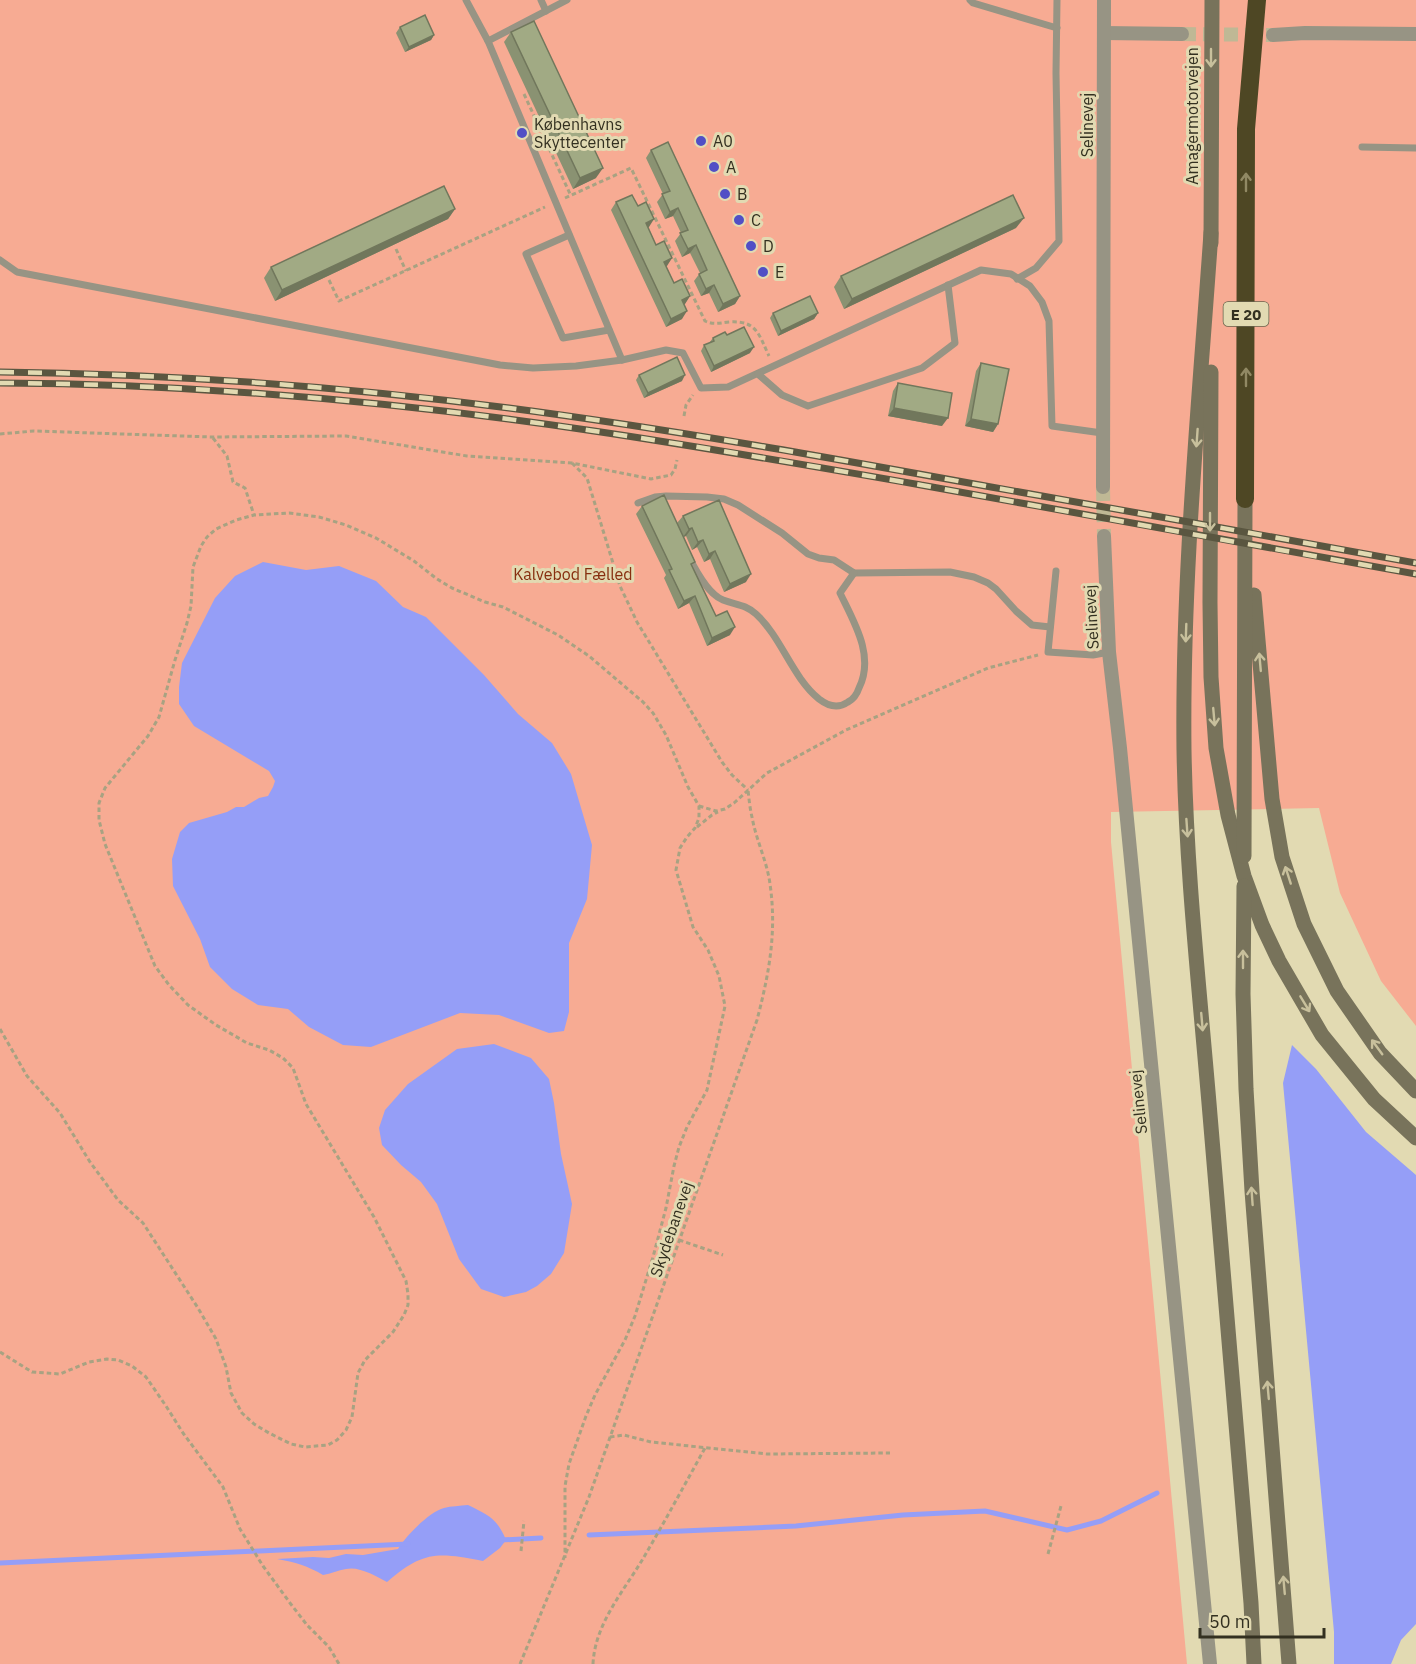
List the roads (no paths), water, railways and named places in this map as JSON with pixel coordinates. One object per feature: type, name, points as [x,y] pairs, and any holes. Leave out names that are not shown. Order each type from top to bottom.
[{"type":"highway","name":"E 20","points":[[1245,499],[1247,0]]},
{"type":"highway","points":[[1246,129],[1257,0]]},
{"type":"street","name":"Selinevej","points":[[1103,488],[1104,0]]},
{"type":"street","name":"Amagermotorvejen","points":[[1211,233],[1212,0]]},
{"type":"street","points":[[1104,33],[1182,34]]},
{"type":"street","points":[[1273,35],[1416,34]]},
{"type":"street","points":[[1211,233],[1210,603],[1212,686],[1216,748],[1227,815],[1244,876],[1262,926],[1279,961],[1322,1035],[1374,1099],[1416,1138]]},
{"type":"street","points":[[1211,233],[1188,574],[1184,684],[1186,823],[1250,1592],[1254,1664]]},
{"type":"street","points":[[1245,499],[1243,994],[1248,1135],[1290,1664]]},
{"type":"street","points":[[1245,499],[1272,799],[1282,857],[1304,924],[1337,991],[1380,1053],[1416,1091]]},
{"type":"street","name":"Selinevej","points":[[1104,536],[1109,652],[1210,1664]]},
{"type":"lane","points":[[466,0],[488,41],[622,360]]},
{"type":"lane","points":[[541,0],[546,11]]},
{"type":"lane","points":[[488,41],[567,0]]},
{"type":"lane","points":[[970,0],[973,3],[1057,28]]},
{"type":"lane","points":[[1017,279],[1036,268],[1059,241],[1057,0]]},
{"type":"lane","points":[[1362,147],[1416,148]]},
{"type":"lane","points":[[569,235],[526,254],[563,338],[609,330]]},
{"type":"lane","points":[[0,260],[17,272],[500,365],[533,368],[576,366],[622,360],[666,350],[682,353],[701,388],[728,387],[981,270],[1011,274],[1030,286],[1042,302],[1049,321],[1053,426],[1102,433]]},
{"type":"lane","points":[[758,374],[782,395],[808,406],[922,368],[955,343],[948,285]]},
{"type":"lane","points":[[638,503],[654,497],[667,500],[707,497],[724,499],[782,532],[808,554],[834,560],[854,573],[950,572],[974,577],[996,589],[1016,611],[1032,624],[1050,627]]},
{"type":"lane","points":[[686,549],[694,567],[709,588],[722,599],[741,604],[758,616],[770,630],[801,678],[818,698],[829,706],[839,706],[856,696],[864,678],[865,660],[861,641],[840,593],[854,573]]},
{"type":"lane","points":[[1056,571],[1048,652],[1093,655],[1109,652]]},
{"type":"water","points":[[263,562],[306,570],[339,566],[376,581],[403,607],[426,617],[484,675],[518,714],[552,743],[571,774],[592,845],[587,899],[569,943],[569,1012],[564,1031],[549,1033],[499,1015],[460,1013],[371,1047],[343,1045],[309,1027],[288,1009],[258,1005],[232,989],[210,967],[200,939],[173,886],[172,859],[180,832],[189,823],[227,812],[236,807],[244,807],[259,798],[268,796],[275,781],[269,771],[194,726],[179,704],[182,663],[215,598],[235,576]]},
{"type":"water","points":[[494,1044],[531,1058],[549,1079],[572,1204],[564,1253],[551,1274],[526,1292],[504,1297],[481,1289],[459,1259],[437,1204],[421,1182],[382,1145],[379,1128],[385,1110],[408,1084],[457,1049]]},
{"type":"water","points":[[1292,1045],[1316,1069],[1366,1132],[1416,1175],[1416,1624],[1401,1640],[1391,1664],[1334,1664],[1334,1632],[1283,1083]]},
{"type":"water","points":[[468,1505],[491,1518],[506,1540],[500,1548],[483,1561],[454,1556],[431,1556],[411,1564],[387,1582],[356,1569],[351,1568],[323,1575],[301,1565],[277,1559],[329,1558],[398,1549],[412,1531],[438,1510]]},
{"type":"waterway","points":[[589,1535],[796,1526],[903,1515],[985,1511],[1067,1530],[1101,1521],[1157,1493]]},
{"type":"waterway","points":[[501,1540],[541,1538]]},
{"type":"waterway","points":[[0,1563],[408,1544]]},
{"type":"tunnel","points":[[1182,34],[1273,35]]},
{"type":"tunnel","points":[[1103,487],[1104,536]]},
{"type":"railway","points":[[0,372],[127,375],[255,382],[382,393],[509,408],[751,444],[1416,563]]},
{"type":"railway","points":[[0,383],[224,391],[446,411],[635,437],[798,464],[1416,574]]},
{"type":"place","name":"Københavns Skyttecenter","points":[[522,133]]},
{"type":"place","name":"A0","points":[[701,141]]},
{"type":"place","name":"A","points":[[714,167]]},
{"type":"place","name":"B","points":[[725,194]]},
{"type":"place","name":"C","points":[[739,220]]},
{"type":"place","name":"D","points":[[751,246]]},
{"type":"place","name":"E","points":[[763,272]]},
{"type":"park label","name":"Kalvebod Fælled","points":[[573,574]]}]
